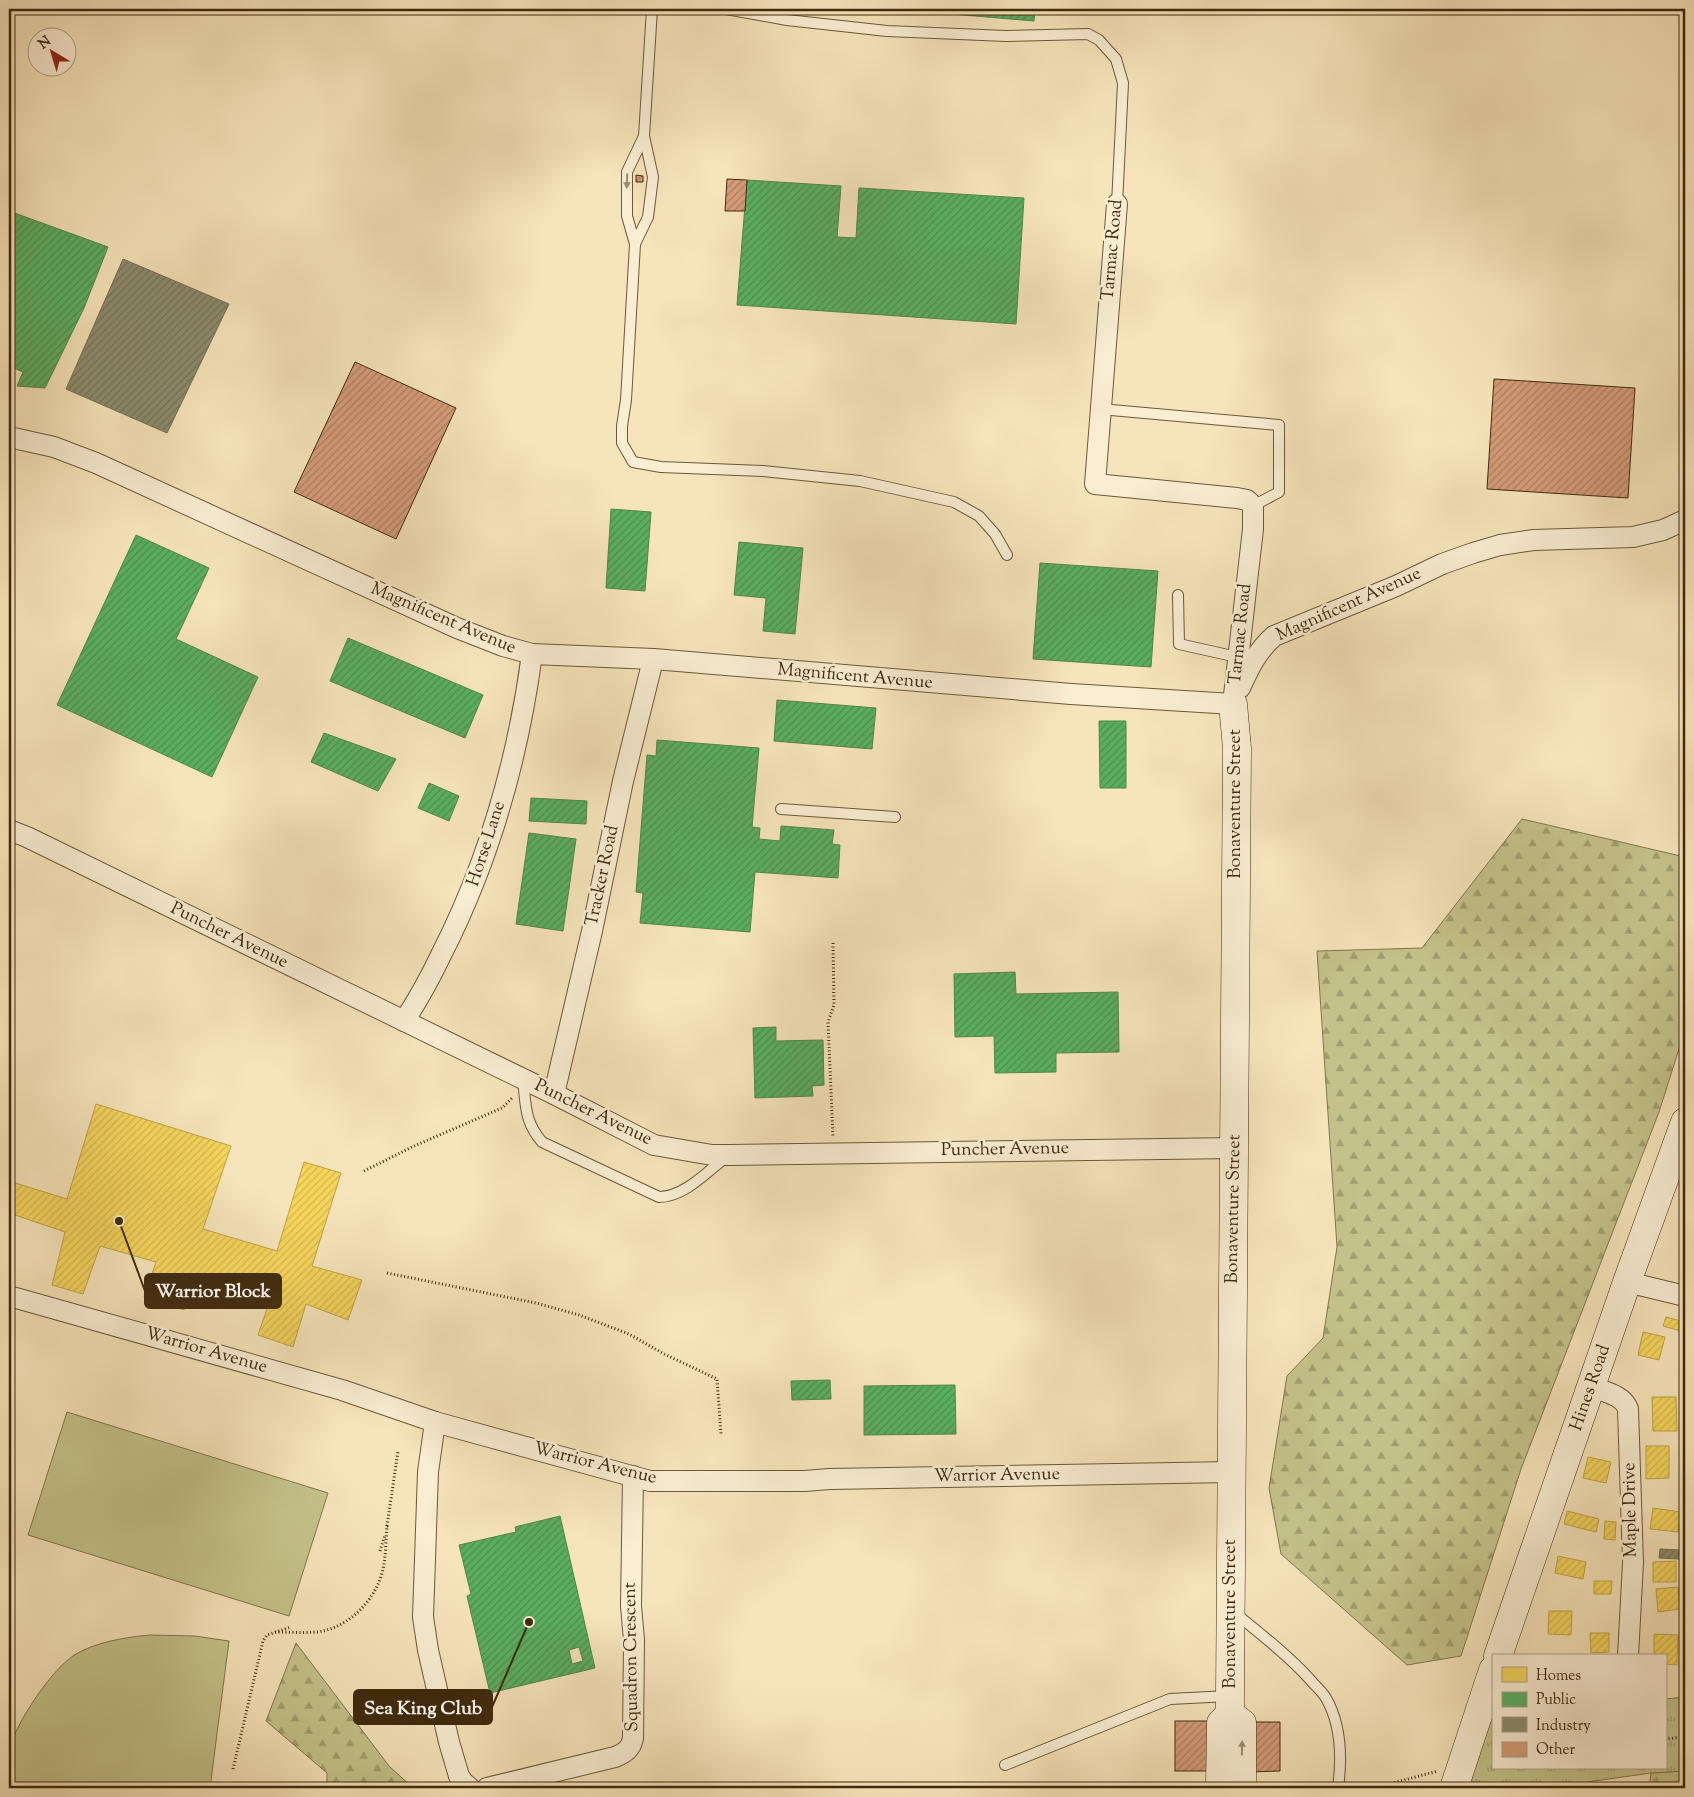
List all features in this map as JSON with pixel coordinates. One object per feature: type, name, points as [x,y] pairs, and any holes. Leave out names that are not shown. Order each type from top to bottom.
[{"type":"street","name":"Tarmac Road","points":[[1117,204],[1095,484],[1237,498],[1247,500],[1253,506],[1253,529],[1233,704]]},
{"type":"street","name":"Magnificent Avenue","points":[[9,437],[54,447],[96,464],[457,628],[503,646],[532,654],[653,660],[1071,694],[1233,704],[1252,662],[1263,645],[1274,636],[1396,586],[1442,564],[1500,545],[1534,540],[1633,537],[1663,530],[1685,520]]},
{"type":"street","name":"Horse Lane","points":[[404,1021],[419,999],[465,906],[489,842],[510,772],[521,724],[532,654]]},
{"type":"street","name":"Tracker Road","points":[[554,1094],[592,932],[623,781],[653,660]]},
{"type":"street","name":"Bonaventure Street","points":[[1222,1788],[1220,1785],[1220,1723],[1230,1705],[1231,1610],[1237,748],[1233,704]]},
{"type":"street","name":"Puncher Avenue","points":[[9,830],[27,837],[554,1094],[654,1145],[729,1155],[1235,1148]]},
{"type":"street","name":"Hines Road","points":[[1499,1654],[1627,1282],[1685,1122]]},
{"type":"street","points":[[1627,1282],[1685,1296]]},
{"type":"street","name":"Warrior Avenue","points":[[9,1296],[342,1390],[436,1422],[650,1480],[673,1482],[805,1481],[828,1479],[1232,1472]]},
{"type":"street","name":"Maple Drive","points":[[1592,1387],[1620,1398],[1625,1402],[1628,1409],[1632,1563],[1628,1654]]},
{"type":"street","points":[[436,1422],[428,1472],[423,1616],[428,1650],[449,1742],[459,1776],[462,1782],[470,1788]]},
{"type":"street","name":"Squadron Crescent","points":[[487,1788],[615,1757],[632,1746],[634,1640],[630,1606],[633,1476]]},
{"type":"street","points":[[1457,1777],[1492,1673]]},
{"type":"street","name":"Bonaventure Street","points":[[1230,1705],[1242,1723],[1242,1786],[1240,1788]]},
{"type":"lane","points":[[635,244],[648,217],[653,177],[644,136],[652,9]]},
{"type":"lane","name":"Tarmac Road","points":[[726,9],[787,20],[887,31],[1006,36],[1088,34],[1099,40],[1116,59],[1123,83],[1117,204]]},
{"type":"lane","points":[[644,136],[628,172],[627,216],[635,244],[622,444],[633,462],[661,467],[763,471],[860,481],[954,502],[979,516],[995,534],[1007,555]]},
{"type":"lane","points":[[1100,409],[1280,425],[1279,492],[1253,506]]},
{"type":"lane","points":[[1178,595],[1178,644],[1237,657]]},
{"type":"lane","points":[[781,809],[894,817]]},
{"type":"lane","points":[[523,1079],[528,1119],[534,1132],[542,1142],[659,1197],[670,1197],[684,1189],[729,1155]]},
{"type":"lane","points":[[1231,1610],[1305,1673],[1326,1697],[1340,1735],[1341,1769],[1338,1788]]},
{"type":"lane","points":[[1005,1766],[1170,1699],[1230,1705]]},
{"type":"path","points":[[833,943],[834,1005],[828,1022],[834,1153]]},
{"type":"path","points":[[364,1171],[414,1146],[502,1108],[514,1095],[523,1079]]},
{"type":"path","points":[[387,1273],[536,1303],[579,1315],[629,1334],[664,1354],[717,1379],[721,1434]]},
{"type":"path","points":[[275,1632],[319,1632],[342,1623],[360,1611],[375,1590],[384,1566],[387,1526],[398,1451]]},
{"type":"path","points":[[380,1551],[387,1526]]},
{"type":"path","points":[[233,1770],[263,1641],[267,1635],[291,1627]]},
{"type":"path","points":[[1666,1739],[1685,1737]]},
{"type":"path","points":[[1374,1788],[1457,1777]]},
{"type":"green space","points":[[1522,819],[1685,857],[1685,1030],[1659,1112],[1521,1469],[1461,1656],[1407,1665],[1281,1554],[1269,1488],[1287,1376],[1323,1338],[1337,1247],[1317,951],[1422,948]]},
{"type":"green space","points":[[67,1412],[328,1493],[289,1616],[28,1535]]},
{"type":"green space","points":[[150,1635],[195,1636],[229,1641],[210,1788],[9,1788],[8,1755],[13,1739],[36,1697],[57,1671],[76,1654],[93,1646]]},
{"type":"green space","points":[[296,1643],[389,1766],[413,1788],[327,1788],[327,1773],[266,1721]]},
{"type":"green space","points":[[1685,1697],[1685,1771],[1651,1773],[1545,1788],[1465,1788],[1480,1724],[1492,1721],[1492,1770],[1666,1770],[1666,1699]]},
{"type":"green space","points":[[1685,1771],[1685,1788],[1649,1788],[1651,1773]]},
{"type":"building: Homes","points":[[96,1104],[231,1146],[203,1229],[277,1251],[304,1162],[341,1173],[312,1266],[362,1280],[348,1320],[306,1304],[293,1347],[258,1335],[270,1300],[193,1278],[184,1310],[144,1297],[156,1262],[100,1246],[83,1294],[52,1285],[65,1232],[9,1213],[9,1181],[67,1199]]},
{"type":"building: Homes","points":[[1666,1317],[1685,1322],[1684,1332],[1663,1326]]},
{"type":"building: Homes","points":[[1643,1332],[1665,1337],[1659,1360],[1638,1355]]},
{"type":"building: Homes","points":[[1652,1397],[1676,1397],[1677,1431],[1653,1431]]},
{"type":"building: Homes","points":[[1646,1446],[1669,1446],[1669,1478],[1646,1479]]},
{"type":"building: Homes","points":[[1588,1457],[1611,1462],[1606,1483],[1583,1478]]},
{"type":"building: Homes","points":[[1653,1508],[1681,1512],[1678,1532],[1650,1529]]},
{"type":"building: Homes","points":[[1567,1511],[1599,1519],[1596,1532],[1564,1524]]},
{"type":"building: Homes","points":[[1605,1521],[1616,1522],[1615,1540],[1604,1539]]},
{"type":"building: Homes","points":[[1558,1556],[1586,1562],[1583,1579],[1555,1573]]},
{"type":"building: Homes","points":[[1676,1561],[1676,1582],[1653,1582],[1653,1562]]},
{"type":"building: Homes","points":[[1594,1581],[1612,1581],[1611,1594],[1594,1594]]},
{"type":"building: Homes","points":[[1678,1587],[1680,1609],[1658,1612],[1656,1589]]},
{"type":"building: Homes","points":[[1549,1611],[1572,1611],[1571,1635],[1548,1634]]},
{"type":"building: Homes","points":[[1590,1633],[1609,1633],[1609,1652],[1591,1653]]},
{"type":"building: Homes","points":[[1654,1634],[1678,1635],[1677,1665],[1666,1664],[1666,1654],[1654,1654]]},
{"type":"building: Homes","points":[[1685,1780],[1685,1788],[1661,1788],[1661,1783]]},
{"type":"building: Public","points":[[892,9],[1035,9],[1034,21]]},
{"type":"building: Public","points":[[747,180],[841,186],[837,237],[856,238],[859,188],[1024,198],[1016,324],[737,305]]},
{"type":"building: Public","points":[[9,211],[108,247],[84,308],[45,388],[17,386],[23,372],[9,366]]},
{"type":"building: Public","points":[[611,509],[651,512],[645,591],[606,588]]},
{"type":"building: Public","points":[[136,535],[209,568],[176,639],[258,677],[212,777],[57,705]]},
{"type":"building: Public","points":[[739,542],[803,548],[795,634],[763,631],[766,598],[734,595]]},
{"type":"building: Public","points":[[1040,563],[1158,571],[1151,667],[1033,659]]},
{"type":"building: Public","points":[[348,638],[483,695],[465,738],[330,681]]},
{"type":"building: Public","points":[[777,700],[876,708],[872,749],[774,741]]},
{"type":"building: Public","points":[[1099,721],[1126,721],[1126,788],[1100,788]]},
{"type":"building: Public","points":[[324,733],[396,759],[378,791],[311,762]]},
{"type":"building: Public","points":[[657,740],[759,748],[752,827],[760,828],[759,839],[780,841],[781,826],[834,830],[832,844],[840,845],[838,878],[755,872],[750,932],[640,923],[643,893],[636,892],[647,755],[656,756]]},
{"type":"building: Public","points":[[429,783],[459,796],[449,821],[418,808]]},
{"type":"building: Public","points":[[531,798],[587,801],[586,824],[529,821]]},
{"type":"building: Public","points":[[529,833],[576,839],[563,931],[516,924]]},
{"type":"building: Public","points":[[1015,972],[1016,994],[1118,992],[1119,1052],[1056,1053],[1056,1072],[995,1073],[994,1036],[955,1037],[954,974]]},
{"type":"building: Public","points":[[776,1027],[776,1041],[823,1040],[824,1085],[812,1086],[813,1096],[755,1098],[753,1028]]},
{"type":"building: Public","points":[[830,1380],[831,1399],[792,1400],[791,1381]]},
{"type":"building: Public","points":[[955,1385],[956,1434],[864,1435],[864,1386]]},
{"type":"building: Public","points":[[560,1516],[595,1668],[490,1693],[467,1596],[471,1594],[459,1545],[516,1532],[515,1527]],"holes":[[[579,1647],[583,1661],[572,1664],[569,1650]]]},
{"type":"building: Industry","points":[[123,259],[229,304],[167,433],[66,389]]},
{"type":"building: Industry","points":[[1660,1549],[1680,1550],[1679,1559],[1659,1558]]},
{"type":"building: Other","points":[[636,175],[643,176],[643,182],[636,182]]},
{"type":"building: Other","points":[[727,179],[747,180],[745,211],[725,211]]},
{"type":"building: Other","points":[[355,362],[456,408],[396,539],[294,492]]},
{"type":"building: Other","points":[[1494,379],[1635,388],[1628,498],[1487,489]]},
{"type":"building: Other","points":[[1175,1721],[1208,1721],[1208,1771],[1175,1771]]},
{"type":"building: Other","points":[[1248,1722],[1280,1722],[1280,1771],[1248,1772]]},
{"type":"place","name":"Warrior Block","points":[[119,1221]]},
{"type":"place","name":"Sea King Club","points":[[529,1622]]}]
